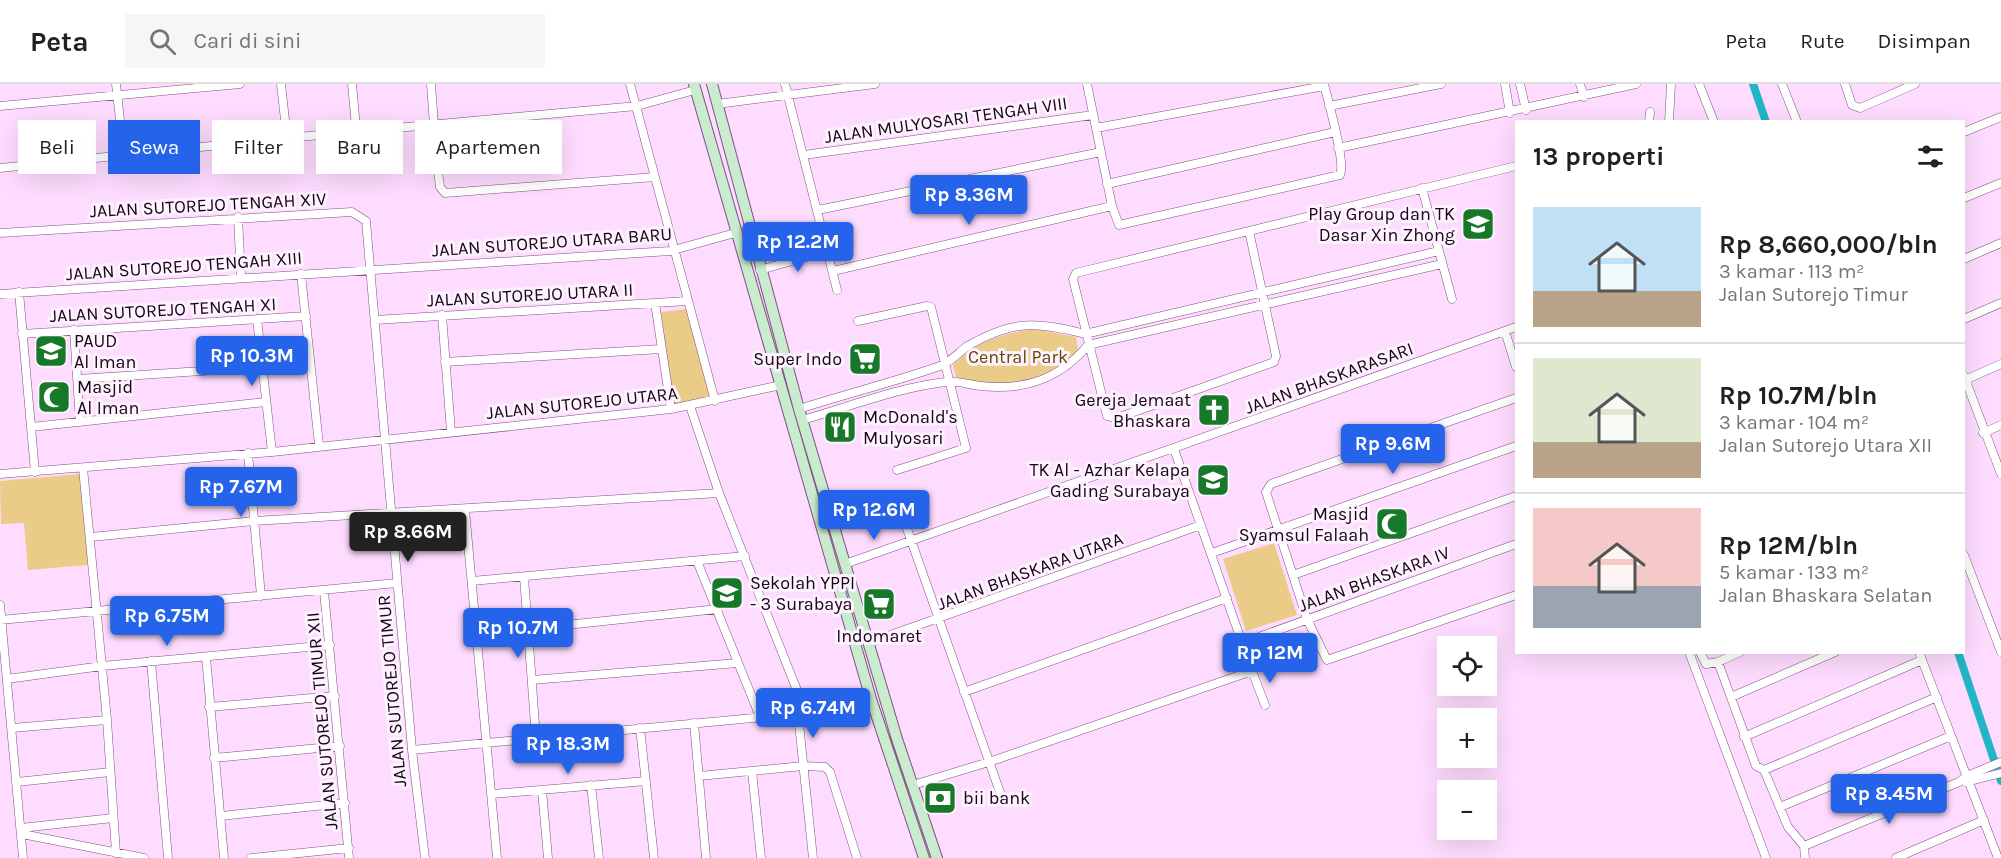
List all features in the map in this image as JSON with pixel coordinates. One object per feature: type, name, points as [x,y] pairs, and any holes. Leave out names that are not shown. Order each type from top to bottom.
[{"type":"main road","points":[[712,84],[754,248],[802,420],[868,643],[937,858]]},
{"type":"main road","points":[[694,87],[871,699],[922,853],[932,844]]},
{"type":"main road","points":[[741,252],[754,248]]},
{"type":"main road","points":[[847,617],[859,613]]},
{"type":"main road","points":[[915,830],[926,826]]},
{"type":"street","points":[[116,84],[121,120]]},
{"type":"street","points":[[0,106],[118,93],[240,84]]},
{"type":"street","points":[[281,84],[285,120]]},
{"type":"street","points":[[352,84],[356,120]]},
{"type":"street","points":[[430,84],[434,120]]},
{"type":"street","points":[[630,84],[715,400]]},
{"type":"street","points":[[785,84],[837,290]]},
{"type":"street","points":[[717,105],[875,84]]},
{"type":"street","points":[[1087,84],[1107,184],[1119,225],[1339,175],[1342,170],[1324,85],[1096,128]]},
{"type":"street","points":[[1329,106],[1441,84]]},
{"type":"street","points":[[1504,84],[1510,113]]},
{"type":"street","points":[[1520,84],[1526,110]]},
{"type":"street","points":[[1580,84],[1584,97]]},
{"type":"street","points":[[1338,148],[1526,110],[1636,84]]},
{"type":"street","points":[[1669,120],[1671,84]]},
{"type":"street","points":[[1700,84],[1713,120]]},
{"type":"street","points":[[1782,84],[1796,120]]},
{"type":"street","points":[[1845,84],[1852,105],[1862,108],[1915,84]]},
{"type":"street","points":[[502,120],[637,106],[694,87]]},
{"type":"street","points":[[1649,120],[1650,112]]},
{"type":"street","name":"JALAN MULYOSARI TENGAH VIII","points":[[804,155],[1093,115]]},
{"type":"street","points":[[1965,132],[2001,117]]},
{"type":"street","points":[[1107,184],[1335,132]]},
{"type":"street","points":[[818,210],[1101,152]]},
{"type":"street","points":[[0,168],[108,158]]},
{"type":"street","points":[[1249,231],[1276,356],[1273,363],[1117,418],[1107,417],[1073,279],[1076,273],[1515,166]]},
{"type":"street","points":[[438,174],[440,187],[446,193],[655,177]]},
{"type":"street","points":[[1965,198],[2001,183]]},
{"type":"street","points":[[1422,188],[1452,299]]},
{"type":"street","points":[[832,271],[1112,206]]},
{"type":"street","name":"JALAN SUTOREJO TENGAH XIV","points":[[0,233],[238,217],[358,213],[367,225],[370,270]]},
{"type":"street","points":[[238,217],[241,277]]},
{"type":"street","name":"JALAN SUTOREJO UTARA BARU","points":[[370,270],[675,250],[735,233]]},
{"type":"street","points":[[1965,259],[2001,243]]},
{"type":"street","points":[[760,270],[828,251]]},
{"type":"street","points":[[799,409],[944,365],[965,348],[995,332],[1012,327],[1031,323],[1051,325],[1085,334],[1439,251]]},
{"type":"street","points":[[802,420],[890,394],[947,381],[1007,387],[1031,384],[1068,367],[1088,345],[1442,264]]},
{"type":"street","name":"JALAN SUTOREJO TENGAH XIII","points":[[0,294],[370,270]]},
{"type":"street","name":"JALAN SUTOREJO TIMUR","points":[[370,270],[412,750],[425,858]]},
{"type":"street","points":[[301,274],[319,445]]},
{"type":"street","points":[[19,292],[35,472]]},
{"type":"street","name":"JALAN SUTOREJO UTARA II","points":[[375,320],[687,301]]},
{"type":"street","points":[[655,303],[671,409]]},
{"type":"street","points":[[1965,319],[2001,303]]},
{"type":"street","points":[[858,321],[931,307],[965,449],[897,470]]},
{"type":"street","points":[[442,315],[451,432]]},
{"type":"street","name":"JALAN SUTOREJO TENGAH XI","points":[[22,334],[306,316]]},
{"type":"street","points":[[257,320],[272,452]]},
{"type":"street","name":"JALAN BHASKARASARI","points":[[845,564],[1515,327]]},
{"type":"street","points":[[74,330],[80,422]]},
{"type":"street","points":[[1505,331],[1515,364]]},
{"type":"street","points":[[446,362],[661,349]]},
{"type":"street","points":[[1965,378],[2001,364]]},
{"type":"street","points":[[78,379],[263,367]]},
{"type":"street","points":[[1965,381],[1983,433],[2001,474]]},
{"type":"street","points":[[887,382],[890,394]]},
{"type":"street","name":"JALAN SUTOREJO UTARA","points":[[0,474],[272,452],[319,445],[671,409],[781,385]]},
{"type":"street","points":[[1515,398],[1271,484],[1266,492],[1307,620],[1324,658],[1332,660],[1515,595]]},
{"type":"street","points":[[31,427],[266,402]]},
{"type":"street","points":[[690,406],[719,493],[745,556],[802,714],[803,766],[813,858]]},
{"type":"street","points":[[1983,433],[2001,425]]},
{"type":"street","points":[[1212,553],[1515,446]]},
{"type":"street","points":[[1174,449],[1265,705]]},
{"type":"street","points":[[248,453],[261,596]]},
{"type":"street","points":[[83,468],[107,720],[116,853]]},
{"type":"street","points":[[91,537],[254,521],[719,493]]},
{"type":"street","points":[[1293,575],[1515,496]]},
{"type":"street","points":[[900,509],[1002,798]]},
{"type":"street","points":[[465,510],[497,858]]},
{"type":"street","name":"JALAN BHASKARA UTARA","points":[[868,643],[939,620],[1201,525]]},
{"type":"street","name":"JALAN BHASKARA IV","points":[[1242,643],[1515,544]]},
{"type":"street","points":[[472,581],[745,556]]},
{"type":"street","points":[[1965,558],[2001,652]]},
{"type":"street","points":[[698,561],[760,717]]},
{"type":"street","points":[[524,577],[536,738]]},
{"type":"street","points":[[1,620],[397,583]]},
{"type":"street","name":"JALAN SUTOREJO TIMUR XII","points":[[324,591],[350,858]]},
{"type":"street","points":[[964,692],[1227,598]]},
{"type":"street","points":[[0,605],[23,858]]},
{"type":"street","points":[[528,629],[718,609]]},
{"type":"street","points":[[7,679],[102,666],[330,645]]},
{"type":"street","points":[[1690,654],[1766,858]]},
{"type":"street","points":[[1701,654],[1706,664],[1718,662],[1736,654]]},
{"type":"street","points":[[1731,697],[1830,654]]},
{"type":"street","points":[[1744,737],[1921,656],[1996,857]]},
{"type":"street","points":[[206,657],[224,858]]},
{"type":"street","points":[[152,662],[168,858]]},
{"type":"street","points":[[1718,662],[1756,766],[1764,771],[1788,827],[1804,846],[1805,858]]},
{"type":"street","points":[[532,680],[738,663]]},
{"type":"street","points":[[913,785],[989,762],[1252,671]]},
{"type":"street","points":[[209,707],[334,696]]},
{"type":"street","points":[[1764,771],[1937,697]]},
{"type":"street","points":[[412,750],[829,711],[871,699]]},
{"type":"street","points":[[12,728],[107,720]]},
{"type":"street","points":[[694,723],[706,858]]},
{"type":"street","points":[[640,728],[654,858]]},
{"type":"street","points":[[1780,807],[1951,736]]},
{"type":"street","points":[[214,758],[340,746]]},
{"type":"street","points":[[1804,846],[1968,779],[2001,762]]},
{"type":"street","points":[[699,776],[823,766],[829,770],[857,858]]},
{"type":"street","points":[[752,771],[761,858]]},
{"type":"street","points":[[17,782],[110,772]]},
{"type":"street","points":[[1968,779],[1988,778],[2001,773]]},
{"type":"street","points":[[492,794],[646,781]]},
{"type":"street","points":[[591,786],[599,858]]},
{"type":"street","points":[[542,790],[548,858]]},
{"type":"street","points":[[221,816],[345,803]]},
{"type":"street","points":[[21,831],[113,818]]},
{"type":"street","points":[[1896,858],[1984,820]]},
{"type":"street","points":[[21,831],[144,858]]},
{"type":"street","name":"JALAN SUTOREJO TIMUR XII","points":[[250,858],[349,848]]},
{"type":"green space","points":[[686,309],[710,398],[673,407],[661,312]]},
{"type":"green space","name":"Central Park","points":[[1034,329],[1076,337],[1078,351],[1051,371],[1021,381],[989,383],[956,377],[953,365],[970,350],[1001,336]]},
{"type":"green space","points":[[80,474],[88,565],[28,570],[24,523],[1,524],[0,481]]},
{"type":"green space","points":[[1274,543],[1297,615],[1246,631],[1223,559]]},
{"type":"waterway","points":[[1753,84],[1765,120]]},
{"type":"waterway","points":[[1959,654],[2001,781]]},
{"type":"place","name":"Play Group dan TK Dasar Xin Zhong","points":[[1478,224]]},
{"type":"place","name":"PAUD Al Iman","points":[[51,351]]},
{"type":"place","name":"Super Indo","points":[[865,359]]},
{"type":"place","name":"Masjid Al Iman","points":[[54,397]]},
{"type":"place","name":"Gereja Jemaat Bhaskara","points":[[1214,410]]},
{"type":"place","name":"McDonald's Mulyosari","points":[[840,427]]},
{"type":"place","name":"TK Al - Azhar Kelapa Gading Surabaya","points":[[1213,480]]},
{"type":"place","name":"Masjid Syamsul Falaah","points":[[1392,524]]},
{"type":"place","name":"Sekolah YPPI - 3 Surabaya","points":[[727,593]]},
{"type":"place","name":"Indomaret","points":[[879,604]]},
{"type":"place","name":"bii bank","points":[[940,798]]}]
